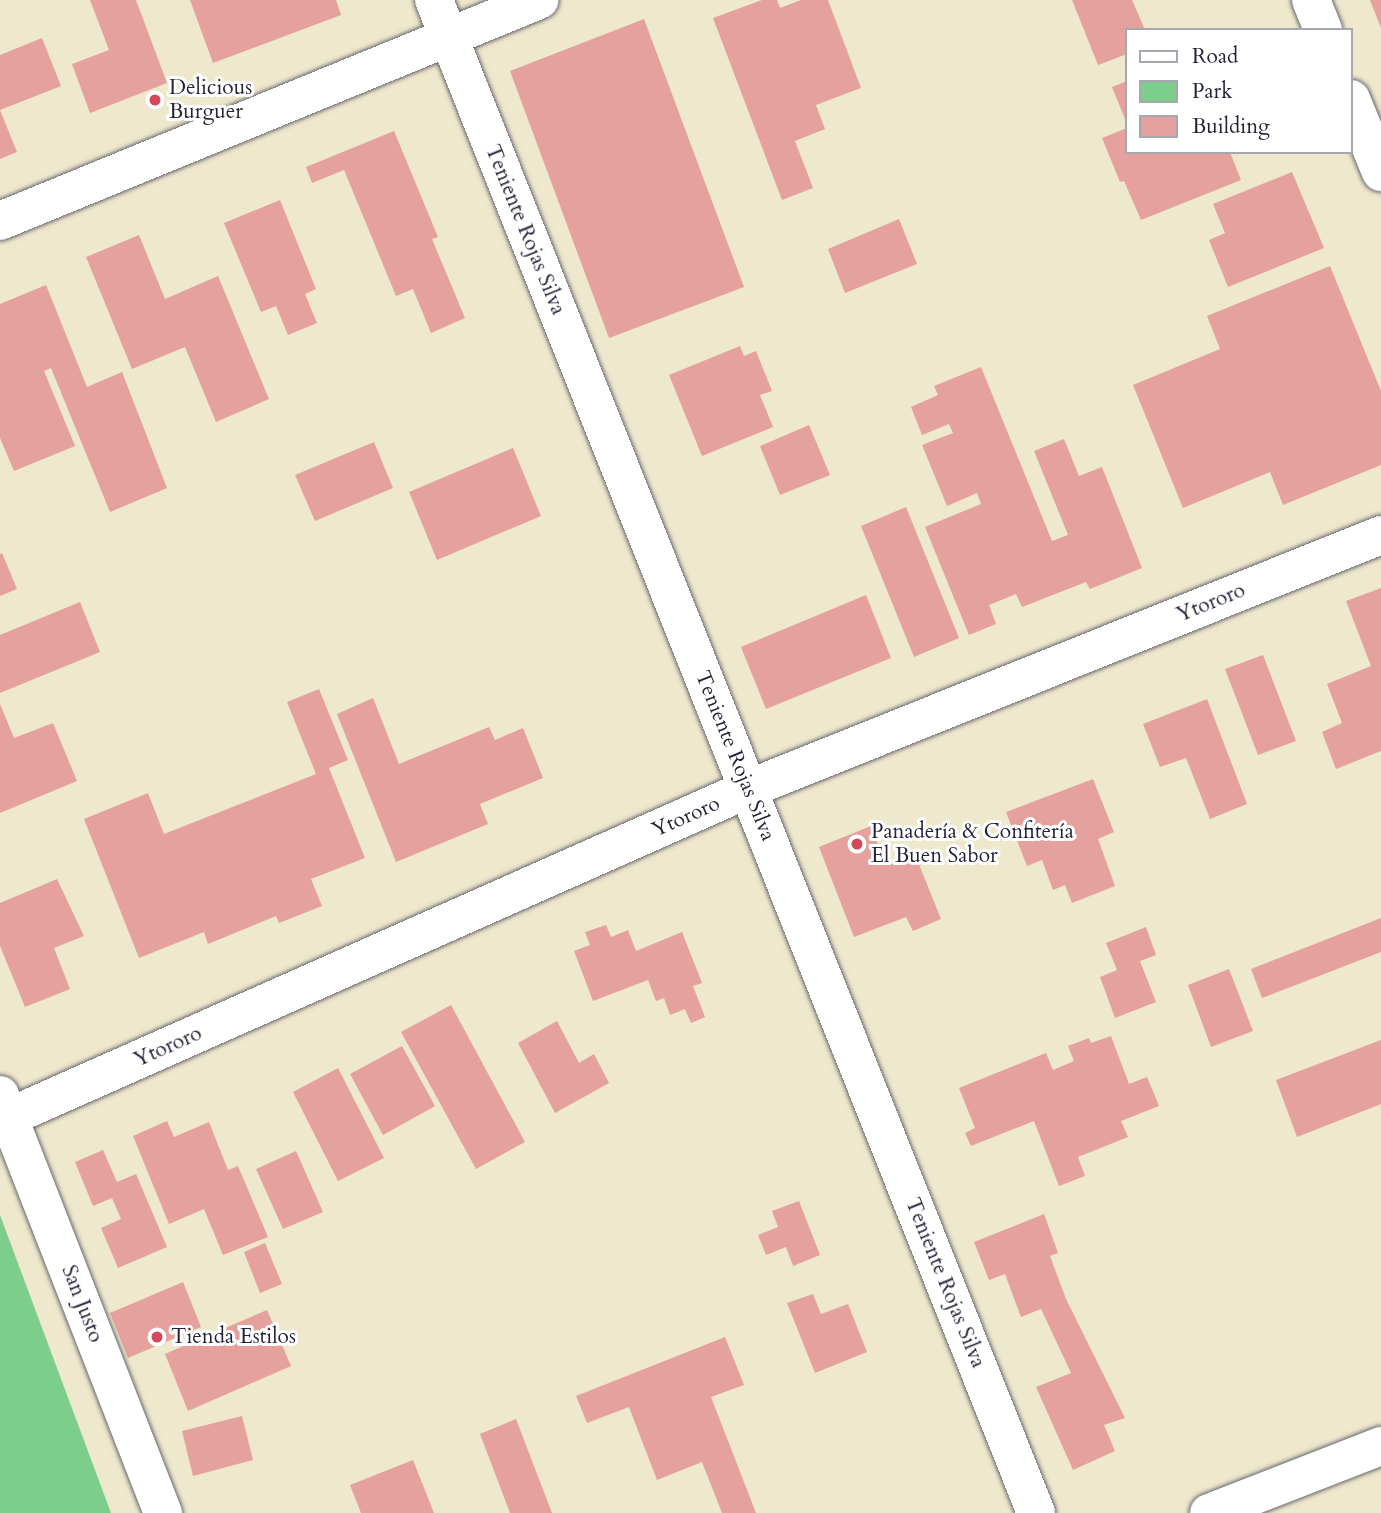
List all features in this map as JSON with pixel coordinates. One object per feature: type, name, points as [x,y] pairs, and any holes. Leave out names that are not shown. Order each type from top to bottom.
[{"type":"street","name":"Teniente Rojas Silva","points":[[434,0],[1036,1513]]},
{"type":"street","points":[[0,221],[539,0]]},
{"type":"street","points":[[1311,0],[1322,28]]},
{"type":"street","points":[[1353,104],[1381,172]]},
{"type":"street","name":"Ytororo","points":[[3,1111],[748,789],[1381,535]]},
{"type":"street","name":"San Justo","points":[[3,1111],[163,1513]]},
{"type":"street","points":[[1209,1513],[1381,1446]]},
{"type":"green space","points":[[0,1215],[111,1513],[0,1513]]},
{"type":"building","points":[[90,0],[136,0],[167,83],[90,113],[72,64],[109,50]]},
{"type":"building","points":[[190,0],[336,0],[341,15],[213,63]]},
{"type":"building","points":[[762,0],[777,0],[780,8],[801,0],[828,0],[861,88],[816,105],[825,129],[795,141],[813,188],[782,200],[713,18]]},
{"type":"building","points":[[1072,0],[1132,0],[1144,28],[1126,28],[1126,54],[1098,65]]},
{"type":"building","points":[[1370,0],[1381,0],[1381,28]]},
{"type":"building","points":[[644,19],[744,287],[609,338],[510,71]]},
{"type":"building","points":[[42,38],[61,86],[0,110],[0,55]]},
{"type":"building","points":[[1126,81],[1126,122],[1112,87]]},
{"type":"building","points":[[0,110],[17,152],[0,159]]},
{"type":"building","points":[[1126,128],[1126,154],[1231,154],[1241,180],[1141,220],[1124,181],[1120,182],[1102,138]]},
{"type":"building","points":[[394,131],[438,237],[432,239],[465,318],[431,333],[413,289],[396,296],[344,170],[312,183],[306,167]]},
{"type":"building","points":[[1292,172],[1324,248],[1228,287],[1209,240],[1225,233],[1213,204]]},
{"type":"building","points":[[280,200],[316,289],[305,294],[317,323],[288,335],[276,306],[261,312],[224,223]]},
{"type":"building","points":[[899,219],[917,264],[845,293],[828,249]]},
{"type":"building","points":[[139,235],[165,299],[218,276],[269,399],[216,422],[185,347],[132,369],[86,257]]},
{"type":"building","points":[[1330,266],[1381,391],[1381,465],[1283,505],[1270,472],[1183,508],[1133,385],[1220,349],[1207,316]]},
{"type":"building","points":[[46,285],[87,387],[122,372],[167,488],[110,512],[51,368],[44,371],[75,446],[14,471],[0,438],[0,304]]},
{"type":"building","points":[[740,346],[744,356],[756,351],[772,391],[760,395],[773,427],[702,456],[669,375]]},
{"type":"building","points":[[981,367],[1052,541],[1068,535],[1034,451],[1064,439],[1079,476],[1102,467],[1142,568],[1090,589],[1086,582],[1022,607],[1016,594],[989,605],[996,624],[969,635],[925,527],[981,504],[977,493],[947,506],[922,445],[953,433],[949,424],[922,435],[911,407],[938,395],[934,386]]},
{"type":"building","points":[[809,425],[830,475],[780,495],[760,446]]},
{"type":"building","points":[[374,442],[393,488],[315,521],[295,475]]},
{"type":"building","points":[[513,448],[541,516],[437,560],[409,492]]},
{"type":"building","points":[[906,507],[959,638],[914,657],[861,526]]},
{"type":"building","points":[[2,553],[17,589],[0,596],[0,554]]},
{"type":"building","points":[[1381,588],[1381,751],[1336,769],[1322,732],[1342,723],[1327,684],[1371,666],[1346,601]]},
{"type":"building","points":[[866,595],[891,658],[766,709],[741,647]]},
{"type":"building","points":[[80,602],[100,652],[0,693],[0,635]]},
{"type":"building","points":[[1263,655],[1296,741],[1258,755],[1225,669]]},
{"type":"building","points":[[319,689],[348,760],[329,768],[365,858],[311,879],[322,906],[279,923],[276,916],[208,944],[204,932],[139,958],[84,819],[148,793],[164,834],[316,774],[287,702]]},
{"type":"building","points":[[373,698],[399,764],[489,727],[495,740],[523,728],[543,778],[480,804],[488,824],[396,862],[337,714]]},
{"type":"building","points":[[1207,699],[1247,804],[1210,819],[1186,758],[1160,767],[1143,724]]},
{"type":"building","points":[[0,704],[14,738],[53,723],[77,781],[0,813]]},
{"type":"building","points":[[1093,779],[1114,832],[1098,839],[1115,886],[1072,903],[1065,885],[1053,890],[1042,860],[1027,866],[1006,812]]},
{"type":"building","points":[[871,826],[885,863],[914,852],[941,919],[913,931],[906,917],[854,937],[819,847]]},
{"type":"building","points":[[57,879],[84,936],[54,948],[70,989],[25,1007],[0,946],[0,903]]},
{"type":"building","points":[[1381,918],[1381,952],[1262,998],[1251,969]]},
{"type":"building","points":[[606,925],[611,937],[628,930],[636,951],[682,932],[702,983],[693,986],[705,1017],[691,1023],[685,1009],[670,1015],[664,998],[656,1001],[648,980],[593,1001],[574,951],[590,945],[585,932]]},
{"type":"building","points":[[1146,927],[1156,955],[1140,961],[1156,1002],[1115,1018],[1100,977],[1117,970],[1106,943]]},
{"type":"building","points":[[1229,969],[1253,1031],[1211,1047],[1188,985]]},
{"type":"building","points":[[451,1005],[525,1142],[476,1169],[401,1032]]},
{"type":"building","points":[[557,1021],[579,1063],[594,1054],[609,1083],[555,1113],[518,1043]]},
{"type":"building","points":[[1111,1036],[1129,1084],[1147,1077],[1159,1106],[1121,1121],[1128,1137],[1078,1157],[1085,1176],[1059,1186],[1034,1121],[971,1146],[965,1133],[975,1128],[959,1088],[1046,1053],[1053,1070],[1074,1061],[1068,1046],[1089,1038],[1091,1043]]},
{"type":"building","points":[[1381,1040],[1381,1104],[1297,1137],[1276,1080]]},
{"type":"building","points":[[402,1046],[435,1106],[383,1135],[350,1074]]},
{"type":"building","points":[[338,1068],[384,1158],[338,1181],[293,1092]]},
{"type":"building","points":[[167,1121],[174,1137],[209,1122],[228,1170],[238,1166],[268,1237],[223,1255],[204,1209],[169,1224],[133,1136]]},
{"type":"building","points":[[103,1150],[117,1182],[136,1174],[167,1247],[118,1268],[101,1228],[121,1219],[112,1198],[93,1206],[75,1162]]},
{"type":"building","points":[[296,1151],[323,1212],[283,1229],[256,1169]]},
{"type":"building","points":[[799,1201],[820,1255],[793,1266],[786,1247],[766,1255],[758,1235],[778,1227],[772,1211]]},
{"type":"building","points":[[1044,1214],[1058,1253],[1050,1256],[1066,1299],[1125,1418],[1104,1425],[1115,1451],[1073,1470],[1036,1387],[1071,1373],[1041,1309],[1021,1317],[1005,1274],[989,1280],[974,1242]]},
{"type":"building","points":[[265,1243],[282,1284],[260,1293],[244,1252]]},
{"type":"building","points":[[183,1282],[201,1327],[128,1358],[110,1313]]},
{"type":"building","points":[[813,1294],[821,1314],[848,1304],[867,1352],[815,1373],[787,1303]]},
{"type":"building","points":[[267,1310],[291,1366],[188,1411],[165,1354]]},
{"type":"building","points":[[725,1337],[744,1385],[711,1397],[756,1513],[722,1513],[702,1462],[657,1480],[629,1407],[587,1423],[576,1396]]},
{"type":"building","points":[[242,1416],[253,1460],[193,1476],[182,1431]]},
{"type":"building","points":[[516,1419],[552,1513],[510,1513],[480,1434]]},
{"type":"building","points":[[413,1460],[434,1513],[361,1513],[350,1485]]},
{"type":"place","name":"Delicious Burguer","points":[[155,100]]},
{"type":"place","name":"Panadería & Confitería El Buen Sabor","points":[[857,844]]},
{"type":"place","name":"Tienda Estilos","points":[[157,1337]]}]
